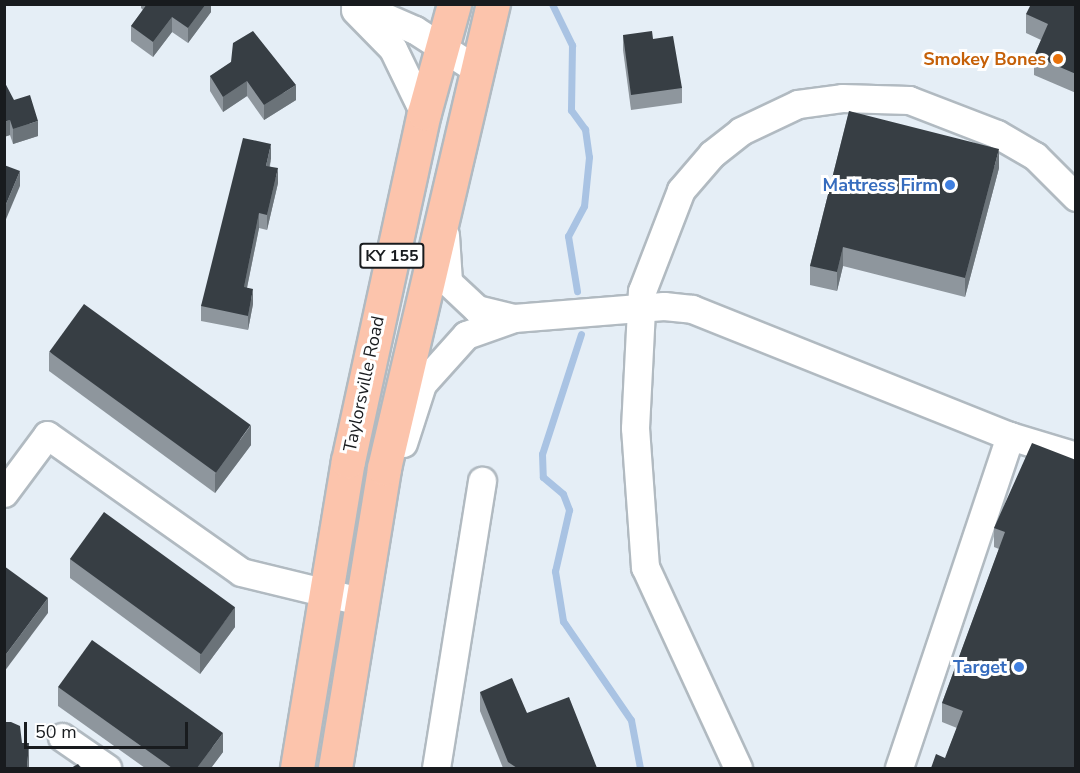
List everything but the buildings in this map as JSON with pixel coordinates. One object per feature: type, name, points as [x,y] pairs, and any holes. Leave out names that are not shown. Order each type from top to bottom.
[{"type":"main road","name":"Taylorsville Road","points":[[297,768],[348,461],[424,113],[454,4]]},
{"type":"main road","name":"Taylorsville Road","points":[[335,768],[360,601],[384,468],[443,200],[492,4]]},
{"type":"street","points":[[350,4],[393,49],[424,113]]},
{"type":"street","points":[[355,4],[415,30],[440,51],[476,69]]},
{"type":"street","points":[[738,768],[645,567],[635,428],[642,291],[681,190],[741,131],[806,102],[909,100],[997,134],[1035,156],[1076,197]]},
{"type":"street","points":[[443,200],[448,282],[477,309],[514,318]]},
{"type":"street","points":[[384,468],[408,437],[422,384],[436,363],[465,335],[514,318],[642,308],[692,309],[1010,436],[1076,456]]},
{"type":"street","points":[[4,493],[47,435],[241,572],[325,595],[360,601]]},
{"type":"street","points":[[900,768],[1010,436]]},
{"type":"street","points":[[436,768],[482,481]]},
{"type":"street","points":[[62,737],[107,768]]},
{"type":"waterway","points":[[552,4],[572,45],[571,110],[585,129],[589,157],[584,206],[568,236],[577,291]]},
{"type":"waterway","points":[[581,334],[542,454],[543,477],[563,494],[569,510],[555,571],[563,621],[631,720],[640,768]]},
{"type":"place","name":"Smokey Bones","points":[[1058,59]]},
{"type":"place","name":"Mattress Firm","points":[[950,185]]},
{"type":"place","name":"Target","points":[[1019,667]]}]
